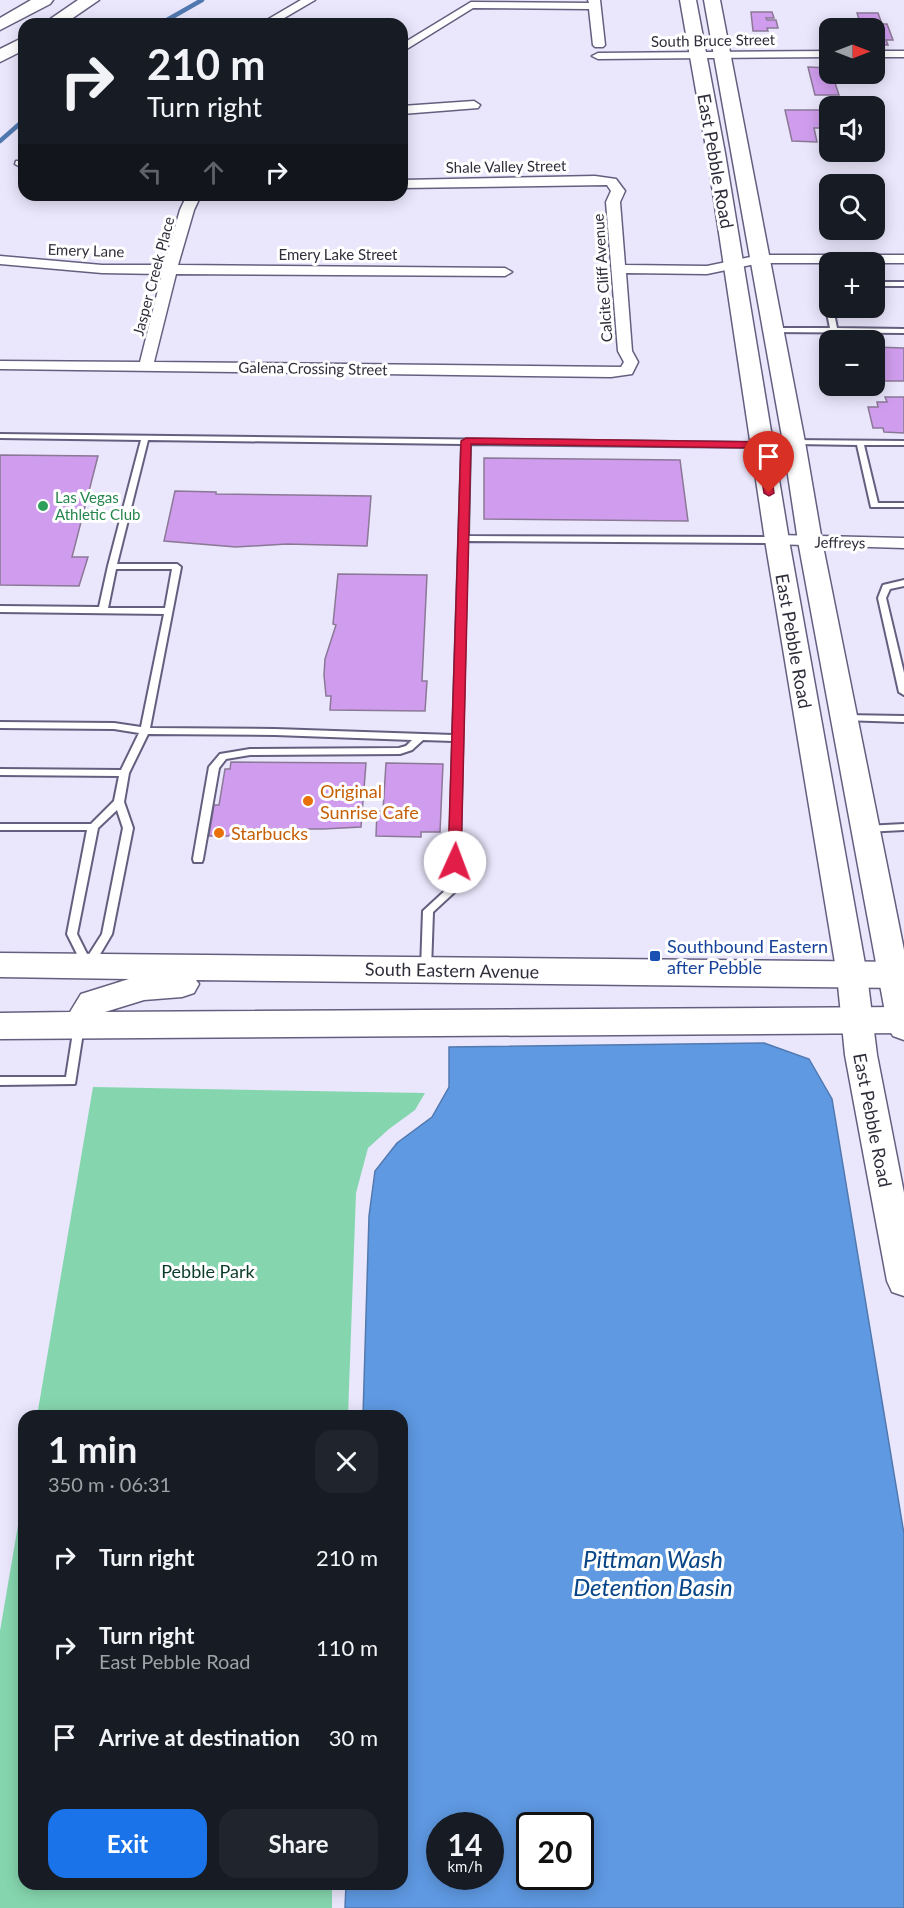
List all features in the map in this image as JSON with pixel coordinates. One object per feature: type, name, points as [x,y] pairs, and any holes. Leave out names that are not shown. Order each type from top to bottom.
[{"type":"main road","points":[[0,25],[44,0]]},
{"type":"main road","points":[[62,18],[90,0]]},
{"type":"main road","name":"East Pebble Road","points":[[688,0],[696,57],[716,153],[777,540],[852,975],[856,1019],[904,1281]]},
{"type":"main road","name":"East Pebble Road","points":[[712,0],[794,442],[810,542],[866,829],[899,975],[904,1023]]},
{"type":"main road","points":[[0,57],[18,46]]},
{"type":"main road","points":[[0,63],[8,70],[0,76]]},
{"type":"main road","name":"South Eastern Avenue","points":[[0,965],[899,975]]},
{"type":"main road","points":[[0,1008],[64,1006],[82,990],[88,965]]},
{"type":"main road","points":[[79,1026],[93,1003],[144,987],[212,983],[308,968]]},
{"type":"main road","points":[[0,1026],[856,1019],[904,1023]]},
{"type":"street","points":[[277,18],[309,0]]},
{"type":"street","points":[[408,45],[471,5],[594,3]]},
{"type":"street","name":"South Bruce Street","points":[[594,3],[598,51],[696,57],[722,54],[819,54]]},
{"type":"street","points":[[885,54],[904,54]]},
{"type":"street","points":[[408,110],[474,105]]},
{"type":"street","name":"Shale Valley Street","points":[[408,184],[595,180],[611,182]]},
{"type":"street","name":"Calcite Cliff Avenue","points":[[611,182],[618,191],[613,202],[624,351],[631,362],[627,371]]},
{"type":"street","name":"Jasper Creek Place","points":[[146,366],[170,269],[192,201]]},
{"type":"street","points":[[617,264],[706,270],[760,259],[904,259]]},
{"type":"street","name":"Emery Lane","points":[[0,260],[75,268],[170,269]]},
{"type":"street","name":"Emery Lake Street","points":[[170,269],[505,272]]},
{"type":"street","name":"Galena Crossing Street","points":[[0,365],[611,373],[627,371]]},
{"type":"street","name":"Jeffreys","points":[[777,540],[904,543]]},
{"type":"lane","points":[[885,284],[904,284]]},
{"type":"lane","points":[[831,318],[834,330]]},
{"type":"lane","points":[[772,330],[819,330]]},
{"type":"lane","points":[[885,331],[904,331]]},
{"type":"lane","points":[[0,436],[762,446]]},
{"type":"lane","points":[[103,610],[145,438]]},
{"type":"lane","points":[[426,970],[429,911],[454,888],[466,441]]},
{"type":"lane","points":[[794,442],[904,443]]},
{"type":"lane","points":[[860,443],[874,505],[904,505]]},
{"type":"lane","points":[[464,538],[777,540]]},
{"type":"lane","points":[[88,965],[107,934],[128,828],[119,802],[124,773],[145,731],[177,567],[112,566]]},
{"type":"lane","points":[[904,583],[886,587],[882,598],[904,692]]},
{"type":"lane","points":[[0,609],[169,611]]},
{"type":"lane","points":[[844,718],[904,718]]},
{"type":"lane","points":[[0,725],[114,726],[145,731],[275,732],[459,738]]},
{"type":"lane","points":[[198,859],[214,767],[223,756],[250,752],[400,751],[409,748],[420,736]]},
{"type":"lane","points":[[0,772],[124,773]]},
{"type":"lane","points":[[88,965],[72,934],[93,827],[119,802]]},
{"type":"lane","points":[[0,827],[93,827]]},
{"type":"lane","points":[[866,829],[904,827]]},
{"type":"lane","points":[[0,1081],[71,1081],[79,1026]]},
{"type":"green space","name":"Pebble Park","points":[[93,1087],[425,1093],[415,1110],[368,1148],[356,1193],[348,1410],[38,1410]]},
{"type":"green space","points":[[18,1525],[18,1890],[332,1890],[332,1908],[0,1908],[0,1631]]},
{"type":"water","name":"Pittman Wash Detention Basin","points":[[764,1043],[809,1059],[832,1099],[904,1534],[904,1908],[345,1908],[346,1890],[408,1890],[408,1410],[363,1410],[369,1216],[375,1171],[397,1143],[432,1117],[449,1087],[449,1047]]},
{"type":"building","points":[[751,12],[772,12],[774,18],[766,18],[776,20],[778,28],[753,31]]},
{"type":"building","points":[[857,13],[878,13],[880,18],[859,18]]},
{"type":"building","points":[[885,24],[893,40],[886,40],[888,45],[885,45]]},
{"type":"building","points":[[808,67],[819,68],[819,84],[835,84],[839,95],[815,95]]},
{"type":"building","points":[[785,110],[819,110],[819,128],[814,128],[817,142],[792,141]]},
{"type":"building","points":[[885,347],[904,348],[904,381],[885,381]]},
{"type":"building","points":[[885,397],[904,397],[904,433],[884,432],[883,428],[873,428],[868,407],[878,407],[877,402],[887,402]]},
{"type":"building","name":"Las Vegas Athletic Club","points":[[0,455],[98,456],[72,557],[88,557],[79,586],[0,585]]},
{"type":"building","points":[[484,458],[680,460],[688,521],[484,519]]},
{"type":"building","points":[[175,491],[216,492],[216,494],[371,496],[367,546],[287,544],[236,547],[164,541]]},
{"type":"building","points":[[338,574],[427,575],[422,681],[427,681],[425,711],[330,710],[331,696],[326,696],[324,675],[325,659],[336,625],[333,624]]},
{"type":"building","points":[[231,762],[366,763],[361,827],[249,829],[248,836],[209,836],[214,805],[219,805],[225,769],[230,769]]},
{"type":"building","points":[[386,763],[443,764],[440,832],[421,832],[421,837],[376,836],[377,811],[383,811]]},
{"type":"waterway","points":[[170,18],[202,0]]},
{"type":"waterway","points":[[0,141],[18,125]]},
{"type":"place","name":"Las Vegas Athletic Club","points":[[43,506]]},
{"type":"place","name":"Original Sunrise Cafe","points":[[308,801]]},
{"type":"place","name":"Starbucks","points":[[219,833]]},
{"type":"place","name":"Southbound Eastern after Pebble","points":[[655,956]]},
{"type":"route","points":[[455,862],[466,441],[762,446],[769,493]]}]
